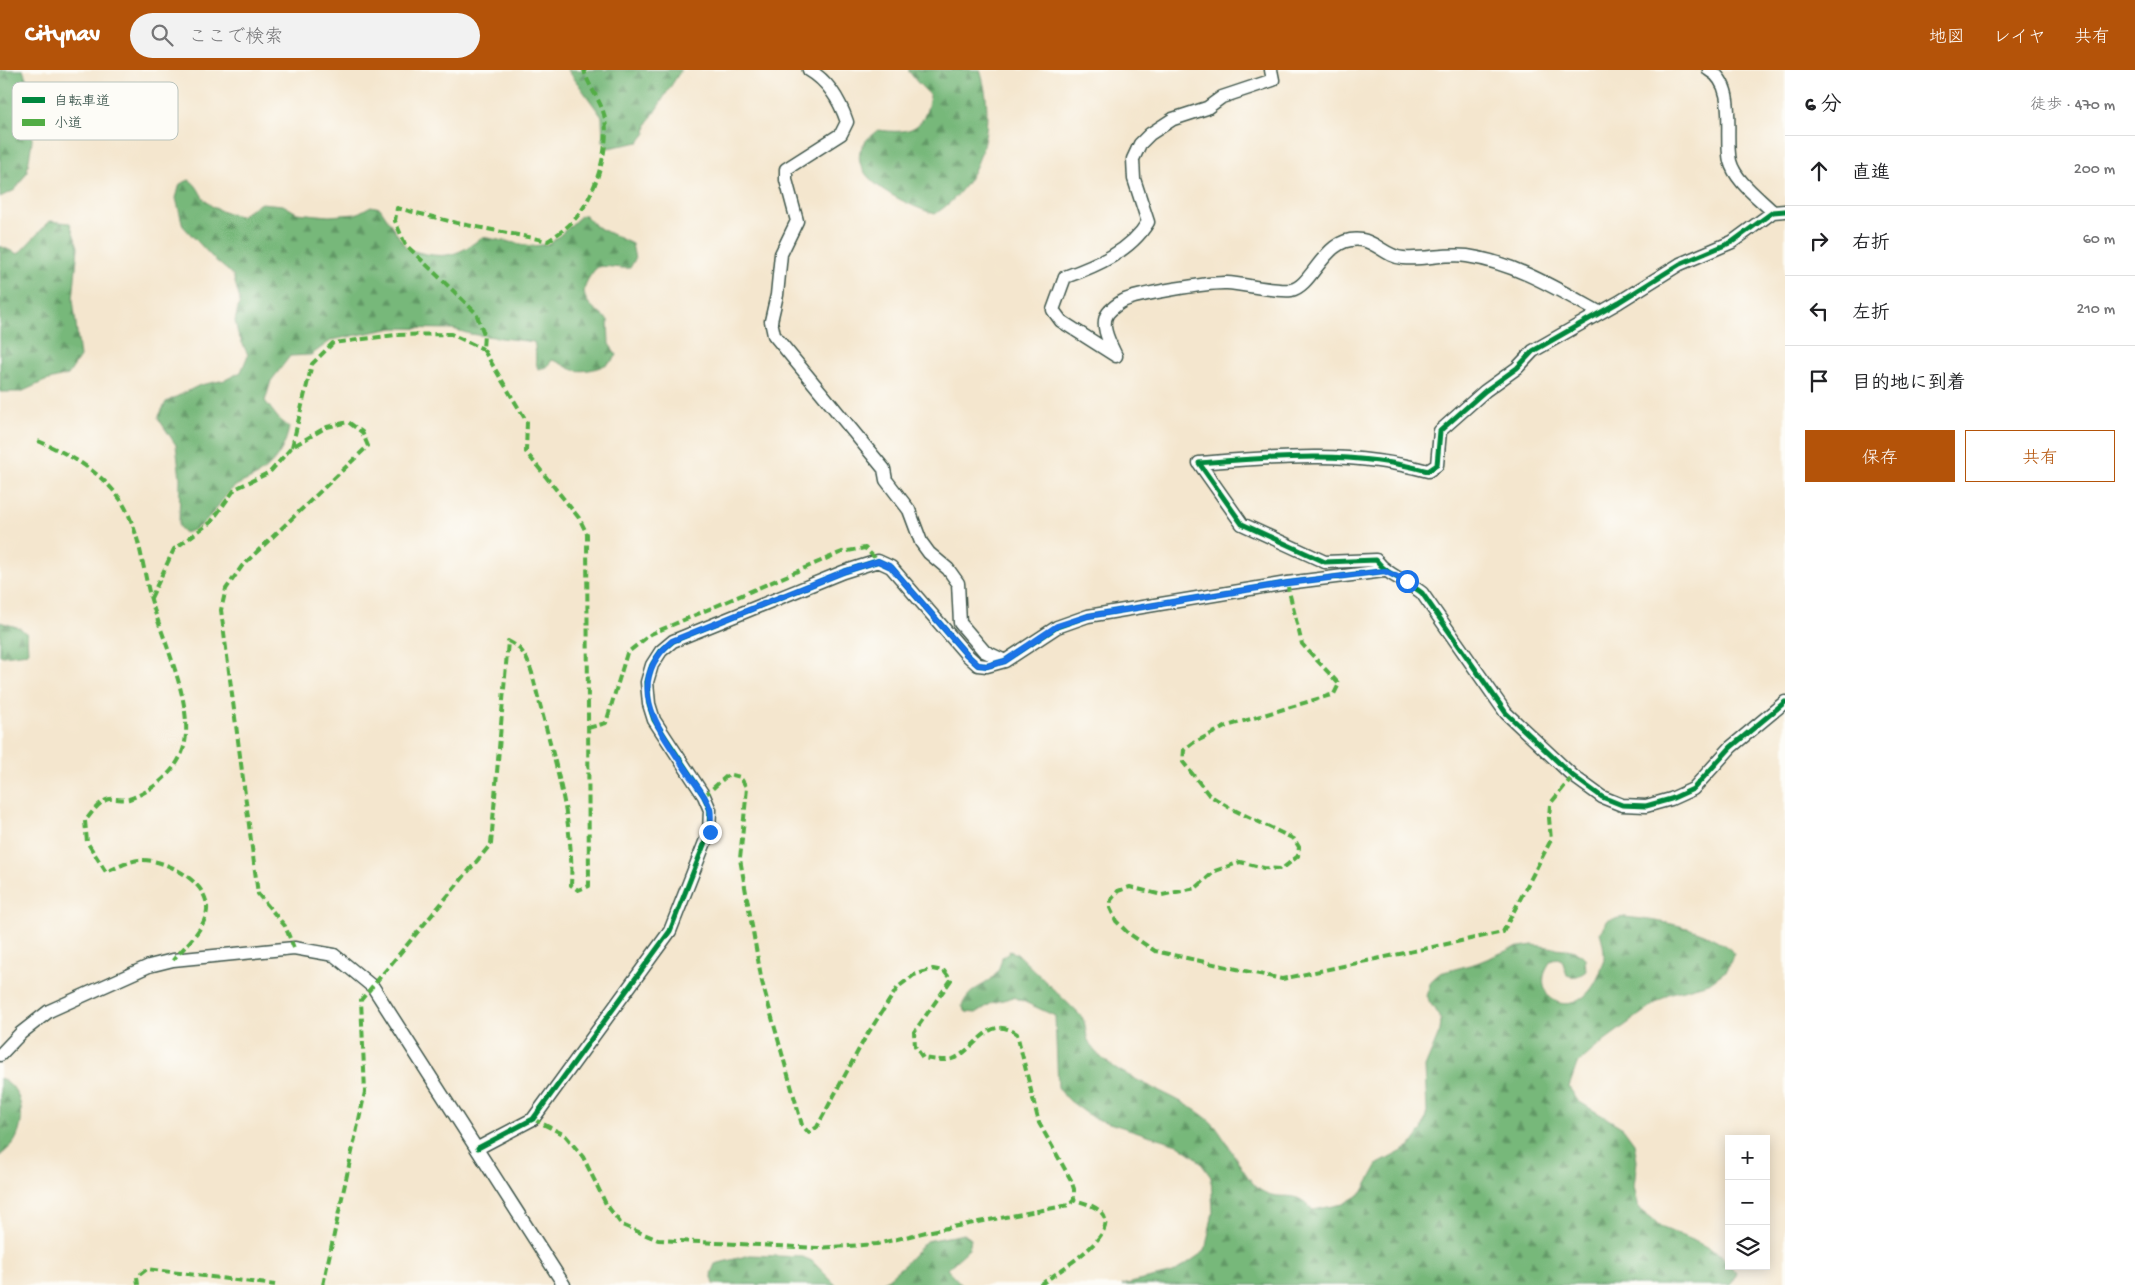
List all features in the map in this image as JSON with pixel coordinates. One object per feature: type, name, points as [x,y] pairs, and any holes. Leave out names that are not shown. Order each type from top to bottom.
[{"type":"street","points":[[808,70],[818,76],[834,93],[847,122],[841,134],[786,169],[786,180],[797,221],[781,254],[777,295],[771,321],[774,336],[884,469],[886,480],[909,510],[921,542],[929,553],[948,569],[958,584],[960,623],[984,651],[1005,661]]},
{"type":"street","points":[[1271,70],[1273,80],[1222,97],[1207,108],[1173,119],[1150,134],[1140,144],[1133,159],[1134,179],[1148,222],[1140,235],[1120,250],[1092,268],[1065,277],[1053,310],[1060,322],[1116,356],[1105,323],[1108,314],[1123,301],[1187,288],[1224,283],[1291,290],[1303,285],[1324,254],[1349,240],[1363,240],[1386,254],[1402,258],[1466,256],[1504,265],[1534,277],[1599,312]]},
{"type":"street","points":[[1709,70],[1716,74],[1728,99],[1730,162],[1738,178],[1779,212],[1732,242],[1680,264],[1619,302],[1533,351],[1517,368],[1485,391],[1440,431],[1437,465],[1428,471],[1396,462],[1360,457],[1281,457],[1199,462],[1242,524],[1324,562],[1376,560],[1384,571],[1407,581],[1422,592],[1506,713],[1573,776],[1602,797],[1622,804],[1646,806],[1671,799],[1693,789],[1731,747],[1785,702]]},
{"type":"street","points":[[478,1148],[533,1119],[670,931],[710,832],[710,810],[704,796],[654,720],[647,682],[652,665],[661,650],[672,641],[843,572],[878,561],[891,567],[966,654],[978,665],[987,666],[1005,661],[1057,626],[1088,616],[1288,583],[1384,571]]},
{"type":"street","points":[[0,1055],[21,1033],[49,1011],[150,966],[173,960],[294,948],[334,955],[373,986],[564,1285]]},
{"type":"green space","points":[[0,70],[23,70],[28,82],[12,82],[12,140],[32,140],[27,172],[15,190],[0,197]]},
{"type":"green space","points":[[568,70],[681,70],[647,124],[646,133],[639,142],[608,148],[603,141],[602,117]]},
{"type":"green space","points":[[908,70],[980,70],[985,90],[987,110],[986,131],[975,169],[965,186],[935,214],[904,202],[888,193],[863,170],[859,158],[864,144],[878,130],[899,131],[914,128],[924,116],[930,95]]},
{"type":"green space","points":[[189,180],[212,206],[240,216],[261,203],[283,205],[297,213],[329,216],[356,214],[371,206],[380,208],[407,249],[438,255],[447,255],[464,250],[482,237],[532,246],[550,244],[582,215],[585,215],[595,226],[632,244],[635,259],[630,268],[597,267],[590,276],[584,290],[588,302],[608,320],[609,344],[617,355],[610,362],[592,369],[574,370],[552,360],[547,367],[538,369],[534,342],[470,334],[453,329],[393,328],[332,340],[311,355],[290,356],[271,381],[265,401],[278,418],[289,427],[281,451],[266,469],[232,489],[206,520],[193,530],[185,533],[179,527],[180,478],[176,445],[158,418],[166,402],[200,385],[225,380],[241,372],[248,355],[238,334],[235,321],[240,300],[233,275],[214,259],[183,226],[176,198],[180,184]]},
{"type":"green space","points":[[50,221],[70,223],[78,247],[73,299],[80,357],[68,375],[45,381],[21,392],[0,392],[0,246],[18,254]]},
{"type":"green space","points":[[0,622],[20,628],[27,634],[28,653],[0,655]]},
{"type":"green space","points":[[1625,917],[1668,923],[1711,937],[1734,953],[1727,970],[1709,983],[1668,994],[1605,1040],[1577,1064],[1569,1087],[1578,1101],[1623,1128],[1634,1143],[1637,1161],[1634,1186],[1639,1209],[1663,1228],[1699,1243],[1723,1256],[1725,1259],[1725,1270],[1734,1270],[1736,1273],[1731,1285],[1122,1285],[1173,1273],[1205,1251],[1213,1212],[1211,1177],[1197,1158],[1177,1144],[1093,1118],[1066,1098],[1058,1087],[1055,1016],[1014,997],[992,1003],[976,1013],[966,1012],[962,1006],[972,992],[995,975],[1002,957],[1010,951],[1017,954],[1082,1017],[1089,1042],[1097,1054],[1127,1075],[1184,1103],[1201,1114],[1214,1125],[1242,1169],[1260,1190],[1275,1196],[1299,1199],[1313,1210],[1343,1204],[1362,1193],[1378,1164],[1410,1147],[1422,1130],[1427,1112],[1425,1067],[1440,1031],[1441,1020],[1426,996],[1431,981],[1440,973],[1477,963],[1513,948],[1533,945],[1572,950],[1585,958],[1586,971],[1577,976],[1567,975],[1562,960],[1557,958],[1551,961],[1545,973],[1544,984],[1547,994],[1554,1000],[1564,1004],[1574,1002],[1585,996],[1595,983],[1601,970],[1604,953],[1600,932],[1608,920]]},
{"type":"green space","points":[[0,1078],[15,1090],[19,1098],[21,1118],[17,1137],[12,1145],[0,1156]]},
{"type":"green space","points":[[964,1234],[971,1239],[969,1249],[947,1269],[962,1285],[880,1285],[905,1264],[926,1241]]},
{"type":"green space","points":[[750,1255],[803,1257],[812,1261],[836,1285],[714,1284],[711,1274],[715,1264]]},
{"type":"marked path","points":[[323,1285],[365,1092],[361,1000],[491,844],[508,641],[521,650],[532,673],[565,805],[569,832],[571,885],[578,890],[589,886],[587,534],[579,518],[526,452],[527,422],[483,349],[484,334],[476,313],[405,244],[395,221],[397,208],[457,223],[548,241],[562,231],[575,219],[589,197],[604,153],[606,137],[603,111],[584,70]]},
{"type":"marked path","points":[[292,447],[312,364],[333,343],[396,335],[451,334],[483,349]]},
{"type":"marked path","points":[[151,598],[174,549],[211,522],[235,489],[270,472],[292,447],[327,427],[348,422],[362,432],[368,446],[242,566],[226,589],[221,610],[258,894],[285,926],[294,948]]},
{"type":"marked path","points":[[38,441],[83,464],[103,480],[120,499],[136,534],[150,596],[182,694],[186,733],[183,750],[168,774],[146,792],[137,796],[129,799],[106,800],[94,809],[85,821],[87,842],[106,872],[131,862],[149,860],[172,867],[183,873],[201,890],[206,899],[207,910],[203,924],[173,960]]},
{"type":"marked path","points":[[588,728],[606,723],[627,653],[651,634],[842,552],[865,548],[878,561]]},
{"type":"marked path","points":[[1287,583],[1302,644],[1339,684],[1334,694],[1227,726],[1193,743],[1184,750],[1183,762],[1209,795],[1230,808],[1294,839],[1299,847],[1298,856],[1282,869],[1264,868],[1240,862],[1215,871],[1196,888],[1162,895],[1130,887],[1118,891],[1111,900],[1110,908],[1116,921],[1128,933],[1155,951],[1282,979],[1503,932],[1551,840],[1550,804],[1573,776]]},
{"type":"marked path","points":[[533,1119],[565,1135],[583,1157],[606,1204],[622,1225],[658,1240],[818,1248],[877,1244],[926,1232],[1069,1205],[1074,1200],[1074,1189],[1071,1180],[1039,1123],[1017,1034],[1007,1029],[991,1030],[963,1053],[948,1060],[923,1058],[915,1046],[914,1032],[951,980],[944,971],[933,969],[914,975],[898,987],[865,1038],[817,1127],[809,1133],[802,1125],[762,982],[740,859],[747,788],[740,777],[729,774],[704,796]]},
{"type":"marked path","points":[[1040,1285],[1096,1242],[1104,1230],[1105,1218],[1096,1208],[1074,1200]]},
{"type":"marked path","points":[[138,1285],[137,1277],[147,1269],[275,1285]]},
{"type":"cycle path","points":[[1785,211],[1773,212],[1732,242],[1680,264],[1619,302],[1533,351],[1517,368],[1485,391],[1440,431],[1437,465],[1428,471],[1400,464],[1343,458],[1286,457],[1199,463],[1242,524],[1325,562],[1376,560],[1386,570],[1422,593],[1506,713],[1573,776],[1602,797],[1622,805],[1646,806],[1671,799],[1693,789],[1731,747],[1785,702]]},
{"type":"cycle path","points":[[478,1148],[533,1119],[670,931],[709,832],[710,810],[704,796],[654,720],[649,704],[647,682],[652,665],[661,651],[673,641],[843,572],[878,561],[891,567],[966,654],[978,665],[987,666],[1005,661],[1057,627],[1088,616],[1287,583],[1384,571]]},
{"type":"route","points":[[710,832],[710,810],[704,796],[654,720],[649,704],[647,682],[652,665],[661,650],[672,641],[843,572],[878,561],[891,567],[966,654],[978,665],[987,666],[1005,661],[1057,626],[1088,616],[1142,605],[1384,571],[1407,581]]}]
